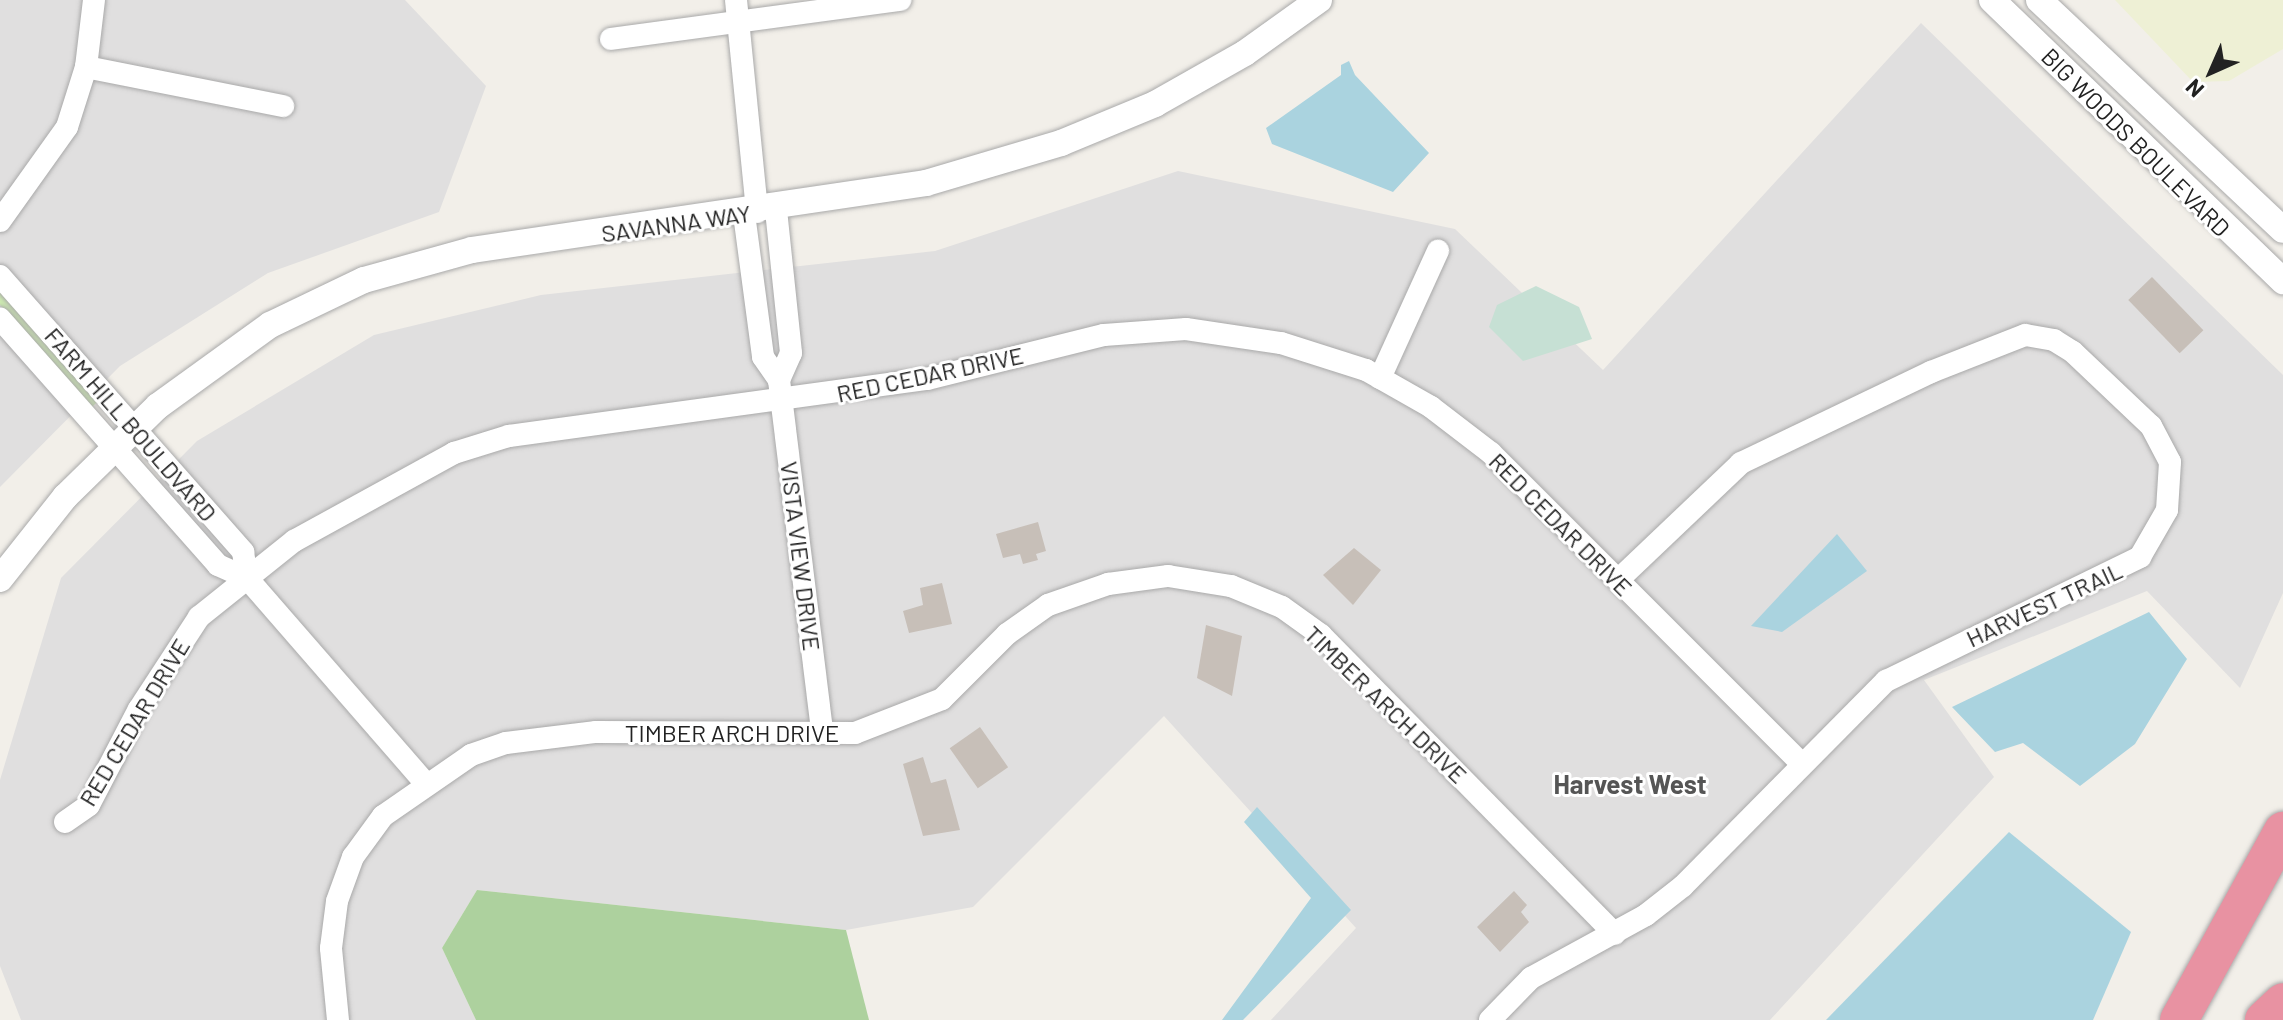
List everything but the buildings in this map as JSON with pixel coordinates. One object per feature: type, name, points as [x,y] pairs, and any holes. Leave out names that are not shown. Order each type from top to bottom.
[{"type":"highway","points":[[2179,1020],[2283,831]]},
{"type":"highway","points":[[2264,1020],[2283,1002]]},
{"type":"street","points":[[0,221],[57,145],[86,67],[94,0]]},
{"type":"street","points":[[611,39],[737,11],[900,0]]},
{"type":"street","name":"SAVANNA WAY","points":[[0,579],[65,497],[128,439],[158,406],[270,325],[364,280],[472,250],[759,212],[926,183],[1061,143],[1155,104],[1245,53],[1319,0]]},
{"type":"street","name":"BIG WOODS BOULEVARD","points":[[1992,0],[2283,281]]},
{"type":"street","name":"BIG WOODS BOULEVARD","points":[[2039,0],[2283,230]]},
{"type":"street","name":"VISTA VIEW DRIVE","points":[[737,11],[759,212],[763,357],[779,380],[822,732]]},
{"type":"street","points":[[86,67],[283,106]]},
{"type":"street","name":"VISTA VIEW DRIVE","points":[[759,212],[791,353],[779,380]]},
{"type":"street","points":[[1380,378],[1438,251]]},
{"type":"street","name":"FARM HILL BOULDVARD","points":[[0,276],[128,439]]},
{"type":"street","name":"FARM HILL BOULDVARD","points":[[0,319],[243,552],[247,578],[426,784]]},
{"type":"street","name":"RED CEDAR DRIVE","points":[[65,822],[89,805],[139,709],[199,617],[247,578],[349,506],[486,442],[782,403],[927,379],[1104,335],[1186,329],[1281,343],[1380,378],[1491,453],[1802,764]]},
{"type":"street","name":"HARVEST TRAIL","points":[[1490,1020],[1531,978],[1615,934],[1683,886],[1802,764],[1905,668],[2090,586],[2151,546],[2169,501],[2170,462],[2158,435],[2065,346],[2035,335],[2014,338],[1858,405],[1729,470],[1618,580]]},
{"type":"street","name":"TIMBER ARCH DRIVE","points":[[338,1020],[331,948],[337,901],[353,857],[383,816],[426,784],[486,749],[572,734],[855,733],[942,699],[1007,634],[1048,605],[1108,584],[1168,576],[1231,586],[1282,607],[1321,635],[1615,934]]},
{"type":"shaded area","points":[[0,0],[405,0],[486,86],[439,212],[268,273],[120,366],[0,487]]},
{"type":"shaded area","points":[[1921,23],[2283,375],[2283,593],[2240,688],[2147,591],[1924,680],[1994,777],[1770,1020],[1271,1020],[1356,928],[1164,716],[973,907],[846,930],[477,890],[442,948],[476,1020],[21,1020],[0,966],[0,780],[61,578],[197,441],[374,335],[541,295],[935,251],[1178,171],[1455,229],[1603,370]]},
{"type":"green space","points":[[2115,0],[2283,0],[2283,49],[2229,81],[2193,82]]},
{"type":"green space","points":[[1536,286],[1579,307],[1592,339],[1523,361],[1489,327],[1497,305]]},
{"type":"green space","points":[[0,291],[97,402],[91,408],[0,305]]},
{"type":"green space","points":[[477,890],[846,930],[869,1020],[476,1020],[442,948]]},
{"type":"water","points":[[1349,61],[1355,75],[1429,153],[1393,192],[1272,144],[1266,128],[1341,75],[1341,65]]},
{"type":"water","points":[[1837,534],[1867,571],[1782,632],[1751,626]]},
{"type":"water","points":[[2149,612],[2187,659],[2135,744],[2080,786],[2023,743],[1995,752],[1952,707]]},
{"type":"water","points":[[1257,807],[1351,910],[1243,1020],[1222,1020],[1311,898],[1244,822]]},
{"type":"water","points":[[2009,832],[2131,932],[2093,1020],[1826,1020]]},
{"type":"district","name":"Harvest West","points":[[1630,784]]}]
